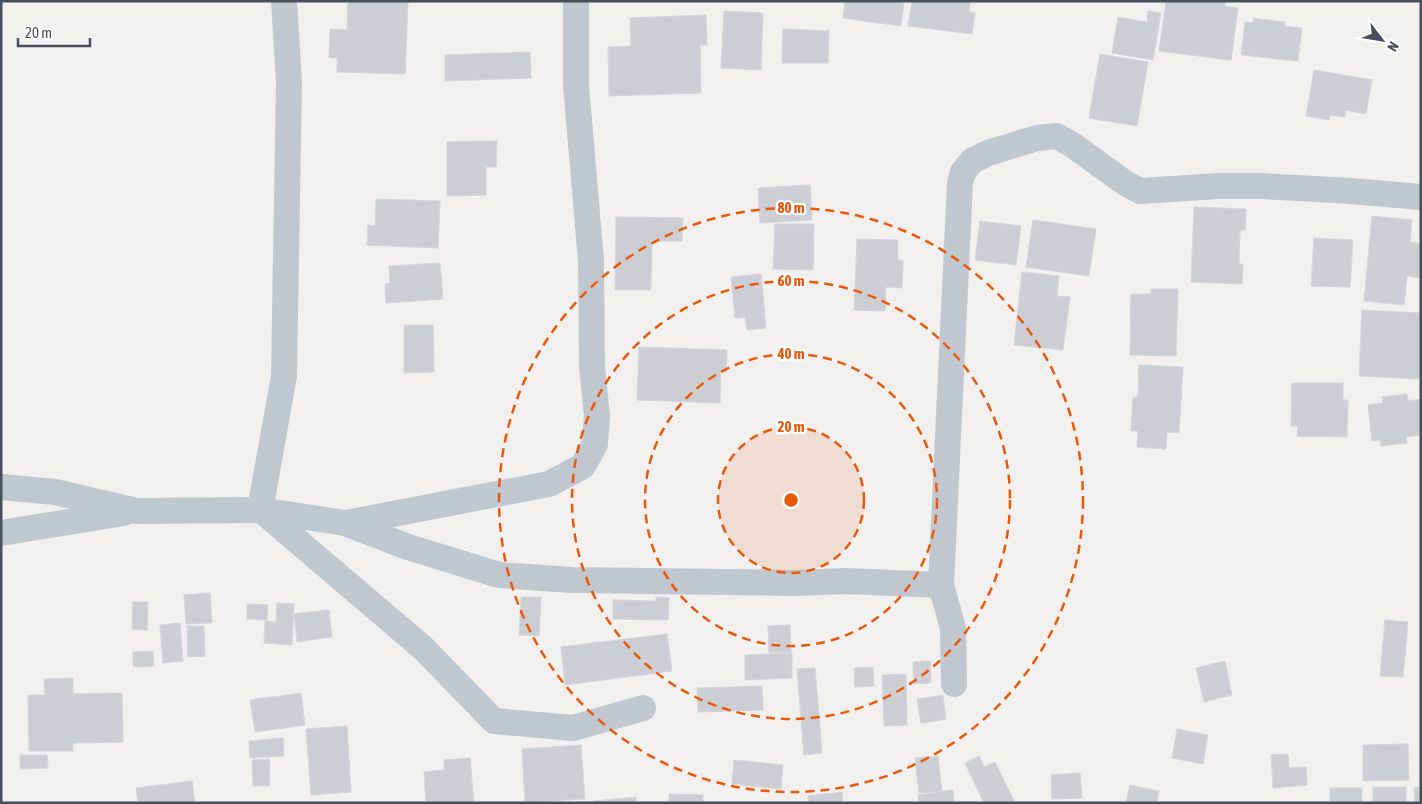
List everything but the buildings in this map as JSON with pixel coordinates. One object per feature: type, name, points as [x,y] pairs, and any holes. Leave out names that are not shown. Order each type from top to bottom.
[{"type":"street","points":[[260,510],[284,376],[289,82],[284,1]]},
{"type":"street","points":[[345,523],[549,484],[583,466],[595,444],[597,416],[592,366],[591,261],[576,85],[576,1]]},
{"type":"street","points":[[954,684],[953,628],[941,585],[960,183],[963,172],[972,161],[988,153],[1037,138],[1058,136],[1125,183],[1140,190],[1254,186],[1421,197]]},
{"type":"street","points":[[1,487],[55,492],[137,511]]},
{"type":"street","points":[[260,510],[423,648],[494,721],[573,728],[642,708]]},
{"type":"street","points":[[1,533],[137,511],[260,510],[345,523],[408,547],[498,575],[582,580],[796,583],[846,581],[941,585]]}]
